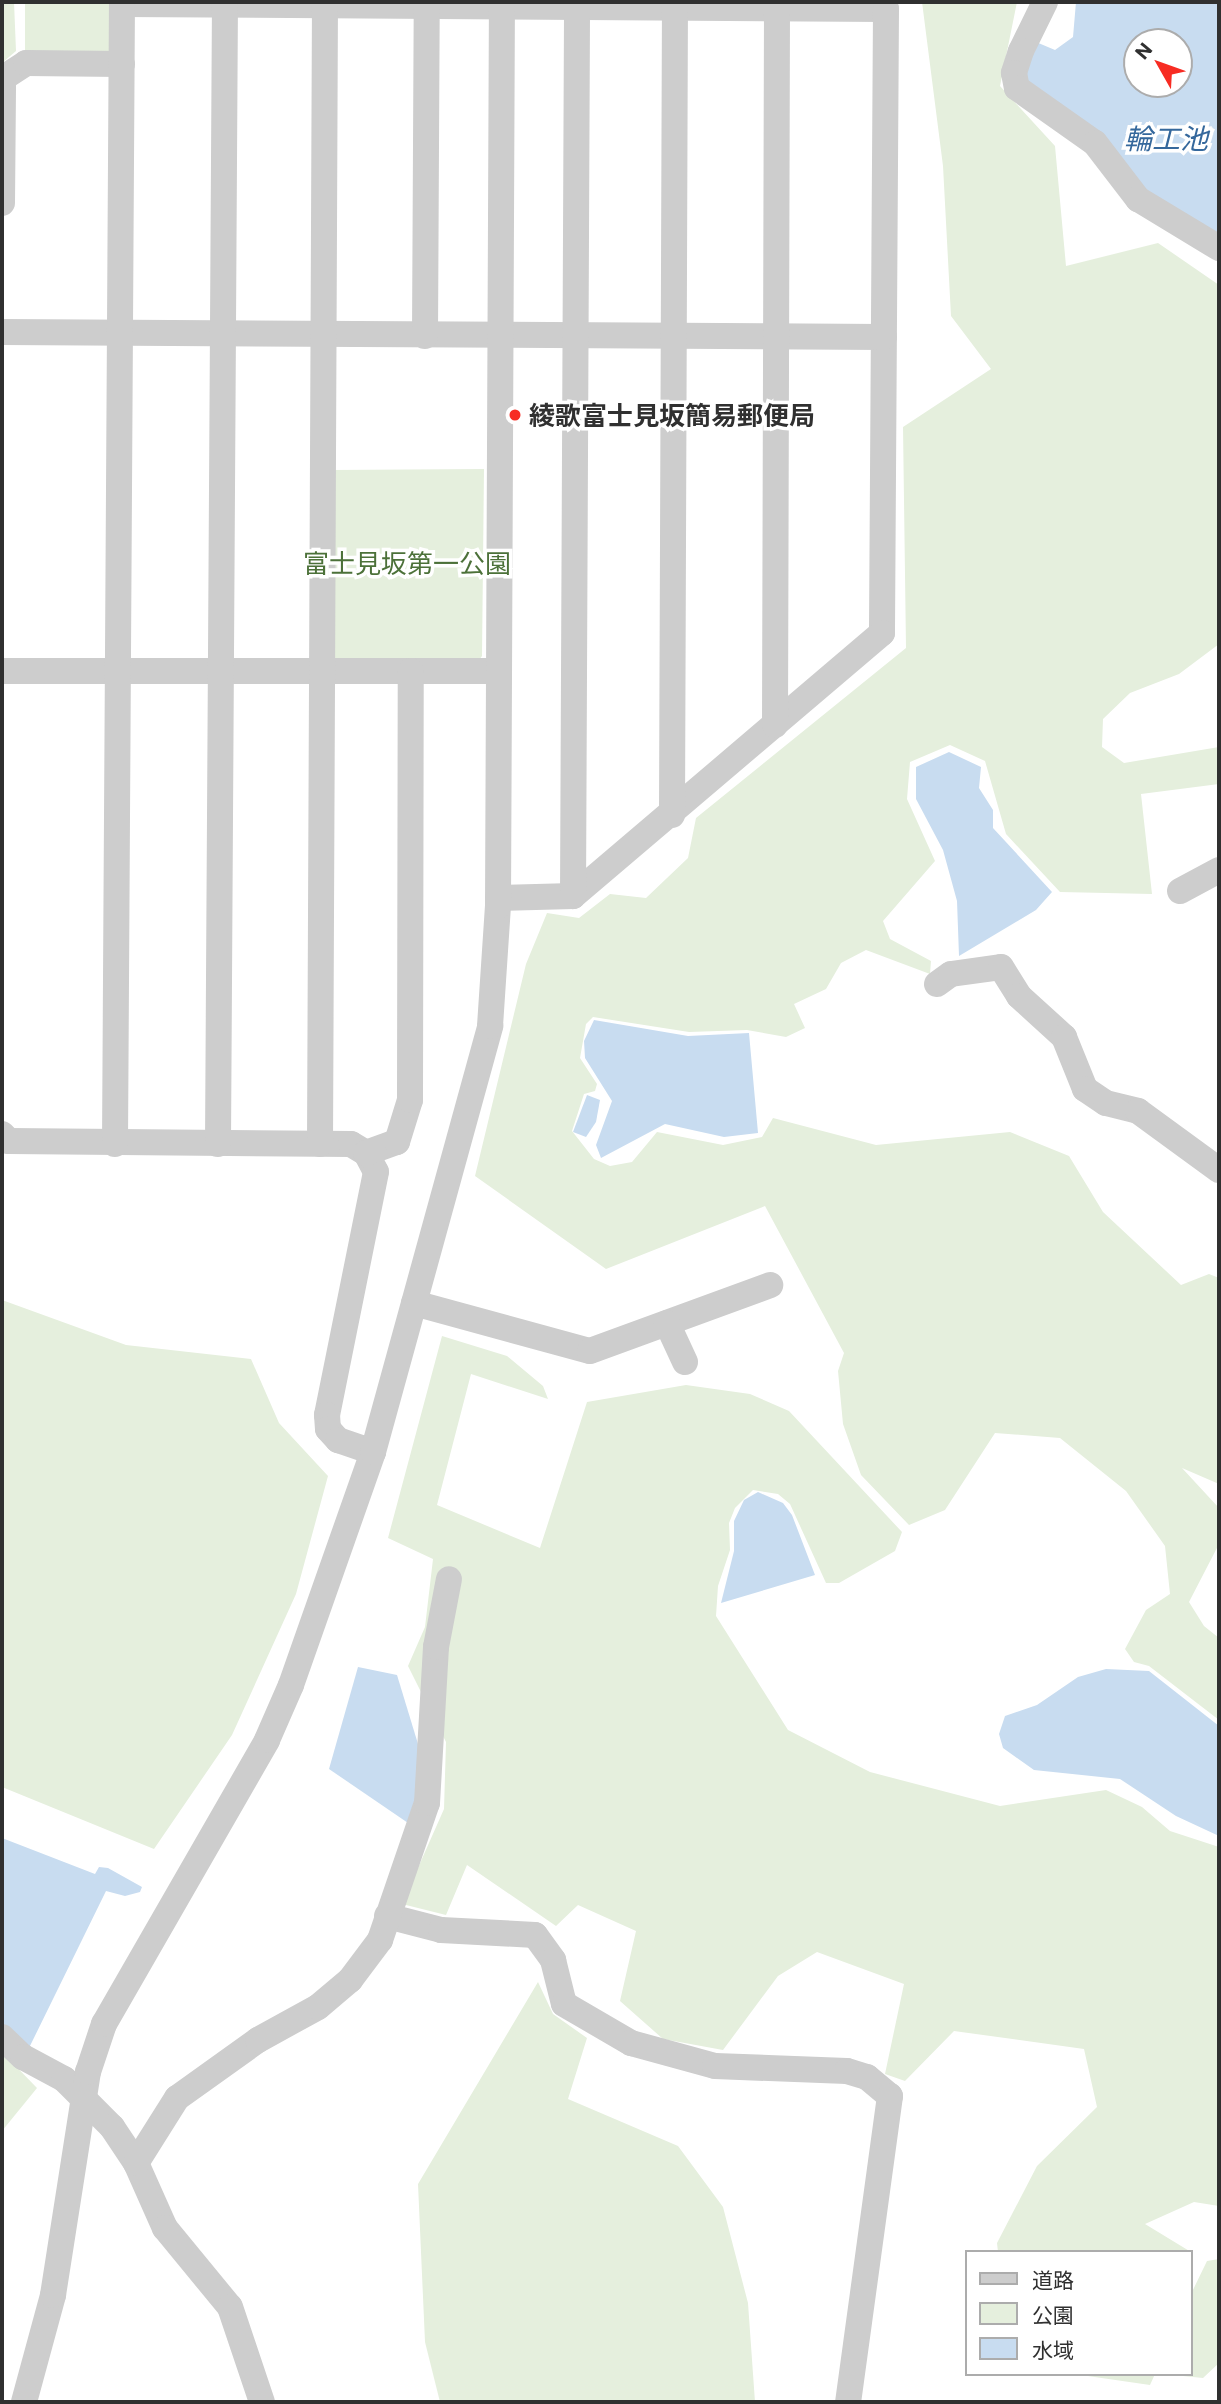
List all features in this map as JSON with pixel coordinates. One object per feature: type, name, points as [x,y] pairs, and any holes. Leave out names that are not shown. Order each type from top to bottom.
[{"type":"street","points":[[1045,2],[1021,51],[1014,73],[1017,88],[1095,143],[1138,199],[1219,248]]},
{"type":"street","points":[[115,1144],[122,3],[777,5],[886,9],[882,633],[672,815],[573,896],[498,898]]},
{"type":"street","points":[[218,1144],[225,3]]},
{"type":"street","points":[[320,1144],[321,336],[325,3]]},
{"type":"street","points":[[425,336],[427,4]]},
{"type":"street","points":[[24,2402],[53,2295],[83,2097],[104,2024],[272,1729],[325,1597],[373,1452],[490,1026],[498,898],[502,4]]},
{"type":"street","points":[[573,896],[578,4]]},
{"type":"street","points":[[672,815],[675,5]]},
{"type":"street","points":[[775,725],[777,5]]},
{"type":"street","points":[[2,202],[3,78],[26,63],[121,64]]},
{"type":"street","points":[[2,332],[321,336],[884,337]]},
{"type":"street","points":[[2,671],[498,671]]},
{"type":"street","points":[[366,1153],[397,1142],[410,1100],[411,671]]},
{"type":"street","points":[[1180,891],[1219,870]]},
{"type":"street","points":[[937,984],[951,974],[1001,967],[1019,996],[1064,1037],[1085,1089],[1105,1103],[1139,1111],[1219,1170]]},
{"type":"street","points":[[2,1134],[9,1141],[351,1144],[366,1153],[376,1172],[327,1415],[328,1429],[338,1440],[373,1452]]},
{"type":"street","points":[[414,1303],[590,1351],[770,1285]]},
{"type":"street","points":[[667,1323],[685,1362]]},
{"type":"street","points":[[136,2163],[177,2098],[258,2040],[318,2007],[350,1980],[370,1957],[427,1803],[436,1647],[449,1579]]},
{"type":"street","points":[[387,1916],[441,1930],[535,1935],[553,1960],[564,2004],[631,2043],[715,2066],[847,2071],[867,2077],[890,2096],[848,2402]]},
{"type":"street","points":[[2,2037],[23,2057],[65,2079],[83,2097],[136,2163],[166,2228],[230,2307],[262,2402]]},
{"type":"green space","points":[[2,2],[14,2],[16,51],[2,63]]},
{"type":"green space","points":[[25,2],[113,2],[113,49],[107,57],[25,57]]},
{"type":"green space","points":[[922,2],[1017,2],[1000,86],[1055,146],[1066,266],[1158,243],[1219,285],[1219,644],[1179,674],[1130,693],[1103,719],[1102,747],[1124,763],[1219,747],[1219,784],[1141,794],[1152,894],[1060,892],[1006,834],[985,761],[950,745],[910,762],[907,799],[935,861],[883,921],[890,939],[931,961],[930,974],[866,950],[841,963],[826,989],[794,1004],[805,1028],[786,1037],[747,1030],[689,1032],[593,1017],[586,1024],[580,1058],[597,1084],[595,1091],[584,1094],[572,1131],[594,1159],[610,1166],[632,1162],[657,1132],[723,1145],[762,1137],[773,1118],[876,1145],[1010,1132],[1069,1156],[1103,1212],[1181,1285],[1209,1274],[1219,1278],[1219,1484],[1182,1468],[1219,1508],[1219,1544],[1189,1602],[1204,1626],[1219,1638],[1219,1720],[1149,1666],[1134,1662],[1125,1649],[1146,1610],[1170,1594],[1165,1546],[1126,1491],[1060,1438],[995,1433],[945,1510],[909,1525],[861,1475],[843,1424],[838,1371],[844,1353],[765,1206],[606,1269],[475,1176],[526,964],[547,913],[579,918],[610,894],[646,898],[688,858],[696,818],[906,648],[903,427],[991,369],[951,316],[943,166]]},
{"type":"green space","name":"富士見坂第一公園","points":[[484,469],[482,656],[476,664],[339,665],[330,656],[331,470]]},
{"type":"green space","points":[[2,1300],[126,1345],[251,1359],[279,1423],[328,1476],[296,1594],[232,1735],[154,1849],[2,1787]]},
{"type":"green space","points":[[442,1336],[507,1356],[543,1386],[548,1399],[471,1374],[437,1505],[540,1548],[587,1402],[686,1385],[750,1394],[789,1411],[902,1532],[895,1551],[839,1583],[826,1583],[790,1504],[778,1494],[753,1490],[735,1508],[729,1523],[730,1550],[718,1586],[716,1616],[788,1730],[870,1772],[1000,1806],[1106,1790],[1142,1807],[1170,1831],[1219,1847],[1219,2206],[1194,2202],[1145,2224],[1188,2250],[998,2250],[997,2243],[1037,2166],[1097,2107],[1084,2049],[954,2031],[905,2081],[885,2074],[904,1984],[817,1952],[778,1976],[723,2050],[663,2039],[620,2001],[636,1931],[578,1905],[556,1926],[467,1865],[446,1915],[402,1904],[444,1809],[446,1742],[408,1666],[425,1627],[433,1559],[388,1538]]},
{"type":"green space","points":[[538,1982],[553,2014],[587,2038],[568,2099],[678,2146],[723,2207],[748,2303],[755,2402],[440,2402],[425,2342],[418,2184]]},
{"type":"green space","points":[[2,2052],[37,2088],[2,2131]]},
{"type":"green space","points":[[1219,2259],[1219,2363],[1203,2378],[1183,2376],[1193,2376],[1193,2290],[1207,2261]]},
{"type":"green space","points":[[1088,2376],[1154,2376],[1150,2385]]},
{"type":"water","name":"輪工池","points":[[1076,2],[1219,2],[1219,236],[1173,213],[1026,82],[1026,65],[1036,42],[1055,50],[1073,37]]},
{"type":"water","points":[[949,752],[981,767],[979,788],[993,810],[993,828],[1052,892],[1036,910],[959,956],[957,901],[943,850],[916,799],[916,767]]},
{"type":"water","points":[[594,1020],[688,1036],[749,1033],[758,1133],[724,1137],[665,1124],[601,1158],[596,1145],[612,1101],[585,1058],[584,1041]]},
{"type":"water","points":[[587,1095],[600,1100],[596,1122],[586,1137],[573,1132]]},
{"type":"water","points":[[758,1492],[783,1503],[792,1515],[815,1575],[721,1603],[734,1551],[734,1521],[744,1500]]},
{"type":"water","points":[[358,1667],[397,1675],[418,1744],[420,1781],[411,1825],[329,1769]]},
{"type":"water","points":[[1106,1669],[1149,1671],[1219,1726],[1219,1836],[1176,1816],[1120,1779],[1034,1770],[1003,1748],[999,1734],[1005,1716],[1037,1705],[1078,1677]]},
{"type":"water","points":[[2,1838],[95,1874],[99,1867],[108,1868],[142,1887],[140,1892],[125,1896],[106,1891],[28,2050],[2,2024]]},
{"type":"place","name":"綾歌富士見坂簡易郵便局","points":[[515,415]]}]
